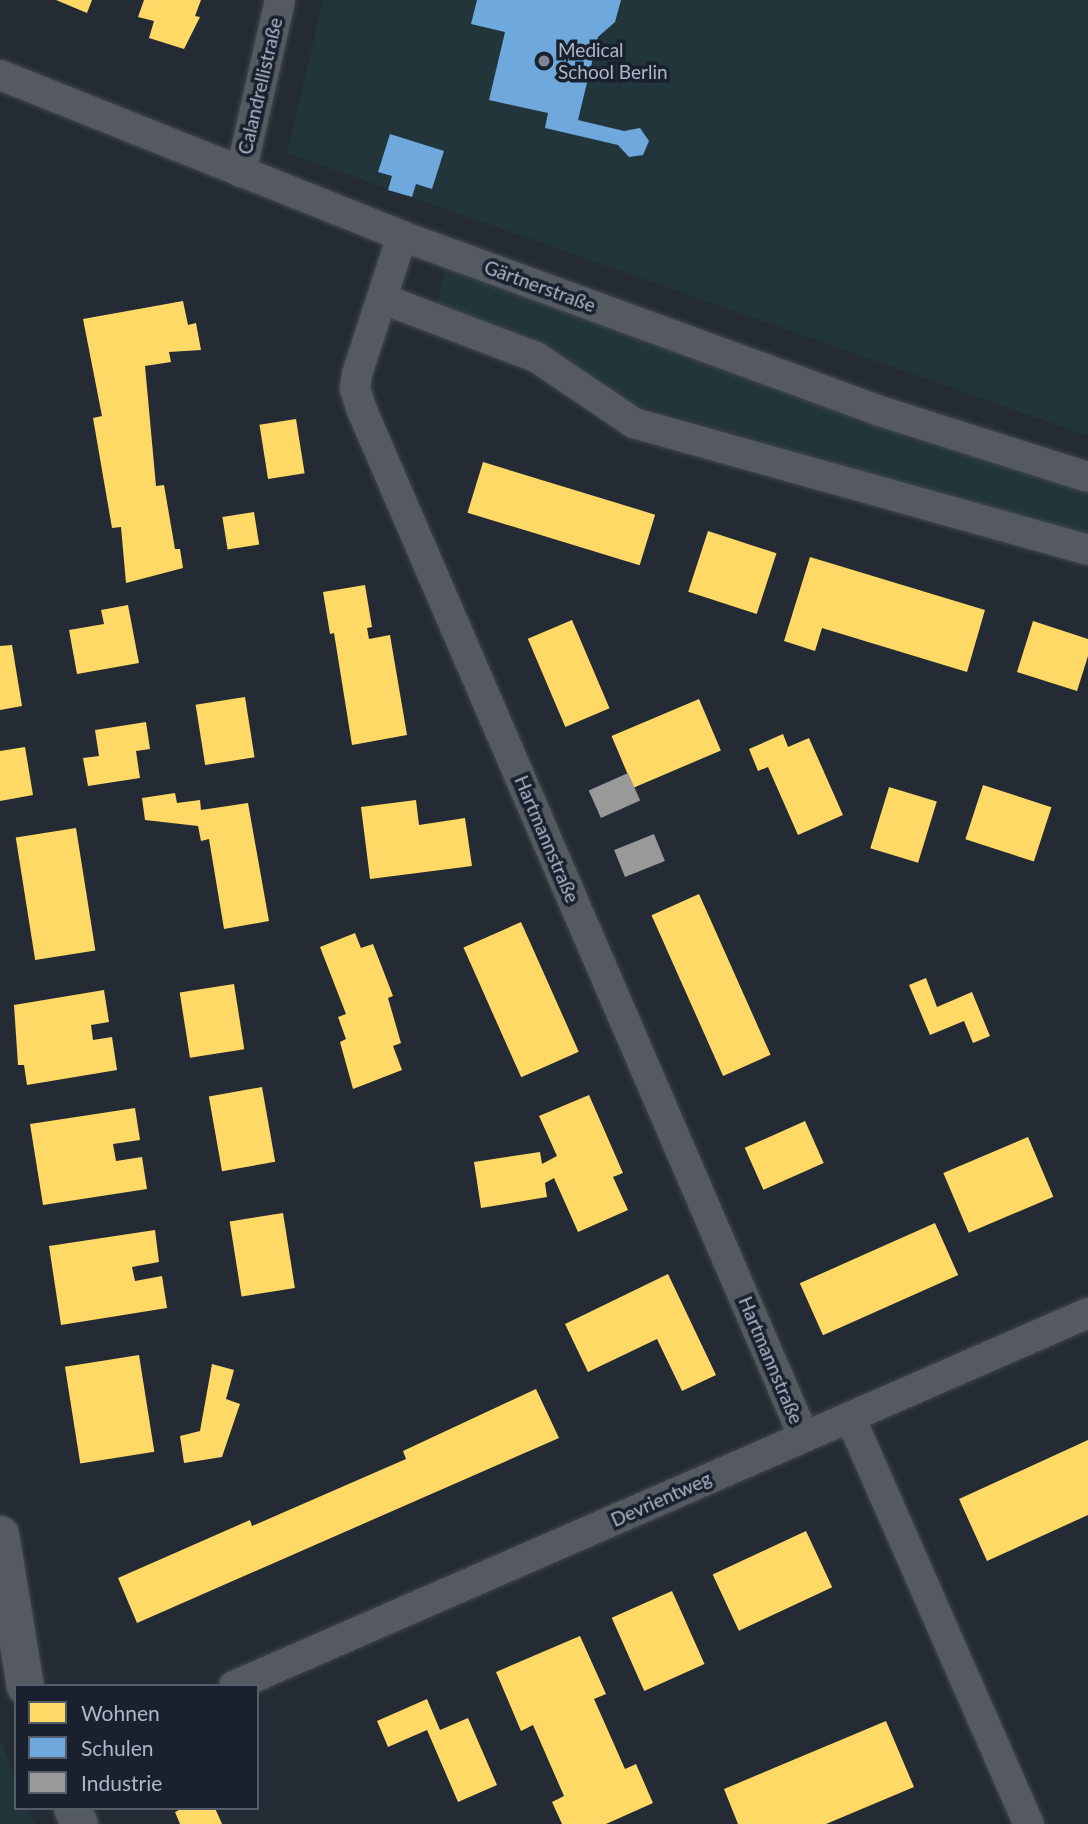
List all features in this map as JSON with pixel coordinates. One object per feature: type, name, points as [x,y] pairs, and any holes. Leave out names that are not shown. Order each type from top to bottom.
[{"type":"street","name":"Calandrellistraße","points":[[241,172],[280,0]]},
{"type":"street","name":"Gärtnerstraße","points":[[0,75],[402,236],[880,411],[1088,477]]},
{"type":"street","name":"Hartmannstraße","points":[[402,236],[357,374],[355,389],[361,408],[804,1437]]},
{"type":"street","points":[[383,299],[536,357],[634,423],[1088,550]]},
{"type":"street","name":"Devrientweg","points":[[239,1684],[1088,1313]]},
{"type":"street","points":[[850,1417],[1030,1824]]},
{"type":"street","points":[[0,1534],[25,1684]]},
{"type":"green space","points":[[323,0],[1088,0],[1088,436],[287,153]]},
{"type":"green space","points":[[450,267],[864,422],[1088,492],[1088,536],[627,402],[533,341],[437,303],[445,269]]},
{"type":"green space","points":[[0,1739],[14,1775],[14,1810],[29,1810],[35,1824],[0,1824]]},
{"type":"building: Wohnen","points":[[56,0],[92,0],[87,13]]},
{"type":"building: Wohnen","points":[[144,0],[201,0],[195,16],[200,17],[184,49],[149,38],[154,21],[138,17]]},
{"type":"building: Wohnen","points":[[183,301],[188,325],[196,323],[201,350],[169,352],[171,362],[145,366],[156,486],[164,485],[175,549],[180,549],[183,568],[126,583],[121,527],[112,528],[93,418],[102,416],[83,319]]},
{"type":"building: Wohnen","points":[[296,419],[305,473],[268,479],[259,425]]},
{"type":"building: Wohnen","points":[[483,462],[655,515],[640,565],[468,513]]},
{"type":"building: Wohnen","points":[[254,512],[259,545],[228,550],[222,517]]},
{"type":"building: Wohnen","points":[[708,531],[776,553],[757,614],[688,592]]},
{"type":"building: Wohnen","points":[[810,557],[985,610],[967,672],[822,628],[815,651],[784,641]]},
{"type":"building: Wohnen","points":[[365,585],[372,627],[367,628],[369,639],[390,635],[407,735],[352,745],[334,633],[330,634],[323,592]]},
{"type":"building: Wohnen","points":[[128,605],[139,663],[77,674],[69,630],[104,624],[101,610]]},
{"type":"building: Wohnen","points":[[572,620],[610,708],[565,727],[528,639]]},
{"type":"building: Wohnen","points":[[1033,621],[1088,639],[1088,656],[1077,691],[1017,672]]},
{"type":"building: Wohnen","points":[[12,645],[22,706],[0,710],[0,646]]},
{"type":"building: Wohnen","points":[[245,697],[255,757],[205,765],[196,705]]},
{"type":"building: Wohnen","points":[[699,699],[721,751],[633,788],[612,736]]},
{"type":"building: Wohnen","points":[[146,722],[150,749],[136,751],[140,778],[88,786],[83,758],[99,756],[95,730]]},
{"type":"building: Wohnen","points":[[783,734],[788,747],[809,738],[843,815],[798,835],[768,767],[758,771],[749,749]]},
{"type":"building: Wohnen","points":[[25,747],[33,795],[0,801],[0,751]]},
{"type":"building: Wohnen","points":[[983,785],[1051,807],[1034,861],[965,839]]},
{"type":"building: Wohnen","points":[[889,787],[937,802],[918,863],[870,848]]},
{"type":"building: Wohnen","points":[[175,793],[177,803],[200,800],[201,810],[248,803],[269,921],[224,929],[209,839],[201,841],[198,826],[145,820],[142,798]]},
{"type":"building: Wohnen","points":[[416,800],[419,825],[465,818],[472,866],[370,879],[361,807]]},
{"type":"building: Wohnen","points":[[76,828],[95,950],[35,960],[16,838]]},
{"type":"building: Wohnen","points":[[699,894],[771,1055],[723,1076],[651,915]]},
{"type":"building: Wohnen","points":[[521,922],[579,1052],[521,1077],[463,948]]},
{"type":"building: Wohnen","points":[[355,933],[361,948],[373,944],[393,996],[388,998],[401,1043],[393,1046],[402,1070],[353,1089],[340,1042],[346,1039],[338,1017],[346,1014],[320,947]]},
{"type":"building: Wohnen","points":[[926,978],[937,1007],[972,992],[990,1036],[973,1043],[964,1021],[930,1035],[909,985]]},
{"type":"building: Wohnen","points":[[234,984],[244,1049],[190,1058],[180,993]]},
{"type":"building: Wohnen","points":[[104,990],[109,1022],[91,1025],[93,1040],[112,1037],[117,1070],[27,1085],[24,1065],[18,1065],[14,1005]]},
{"type":"building: Wohnen","points":[[262,1087],[275,1162],[222,1171],[209,1096]]},
{"type":"building: Wohnen","points":[[589,1095],[623,1173],[613,1177],[628,1210],[578,1232],[554,1178],[545,1183],[547,1197],[481,1208],[474,1162],[540,1152],[542,1164],[557,1156],[539,1116]]},
{"type":"building: Wohnen","points":[[135,1108],[140,1140],[113,1144],[116,1161],[142,1157],[147,1189],[43,1205],[30,1124]]},
{"type":"building: Wohnen","points":[[805,1121],[824,1163],[763,1190],[745,1148]]},
{"type":"building: Wohnen","points":[[1028,1137],[1053,1197],[969,1233],[943,1173]]},
{"type":"building: Wohnen","points":[[283,1213],[295,1288],[242,1297],[230,1221]]},
{"type":"building: Wohnen","points":[[935,1223],[958,1275],[823,1335],[800,1283]]},
{"type":"building: Wohnen","points":[[155,1230],[159,1262],[132,1267],[135,1281],[162,1276],[167,1308],[61,1325],[49,1246]]},
{"type":"building: Wohnen","points":[[668,1274],[716,1375],[682,1391],[657,1339],[588,1372],[565,1324]]},
{"type":"building: Wohnen","points":[[139,1355],[154,1452],[80,1464],[65,1367]]},
{"type":"building: Wohnen","points":[[212,1364],[234,1370],[226,1399],[240,1404],[222,1457],[184,1463],[180,1436],[200,1431]]},
{"type":"building: Wohnen","points":[[536,1389],[559,1438],[137,1623],[118,1578],[250,1520],[252,1526],[406,1459],[403,1451]]},
{"type":"building: Wohnen","points":[[1088,1440],[1088,1515],[987,1561],[959,1499]]},
{"type":"building: Wohnen","points":[[806,1531],[832,1587],[739,1631],[713,1575]]},
{"type":"building: Wohnen","points":[[672,1591],[705,1664],[644,1691],[612,1618]]},
{"type":"building: Wohnen","points":[[580,1636],[606,1694],[594,1699],[625,1769],[636,1764],[653,1803],[606,1824],[562,1824],[552,1802],[564,1796],[533,1725],[521,1731],[496,1672]]},
{"type":"building: Wohnen","points":[[427,1699],[440,1730],[468,1718],[497,1785],[458,1802],[427,1730],[388,1747],[377,1721]]},
{"type":"building: Wohnen","points":[[886,1721],[914,1787],[826,1824],[738,1824],[724,1789]]},
{"type":"building: Wohnen","points":[[216,1810],[222,1824],[180,1824],[175,1812]]},
{"type":"building: Schulen","points":[[477,0],[621,0],[615,22],[598,37],[578,120],[624,131],[640,128],[649,141],[643,155],[629,157],[618,145],[545,128],[548,113],[489,100],[505,32],[471,24]]},
{"type":"building: Schulen","points":[[390,134],[444,151],[432,189],[416,184],[412,197],[388,190],[392,176],[378,172]]},
{"type":"building: Industrie","points":[[628,773],[640,800],[601,818],[589,790]]},
{"type":"building: Industrie","points":[[654,834],[665,861],[625,877],[614,850]]},
{"type":"place","name":"Medical School Berlin","points":[[544,61]]}]
